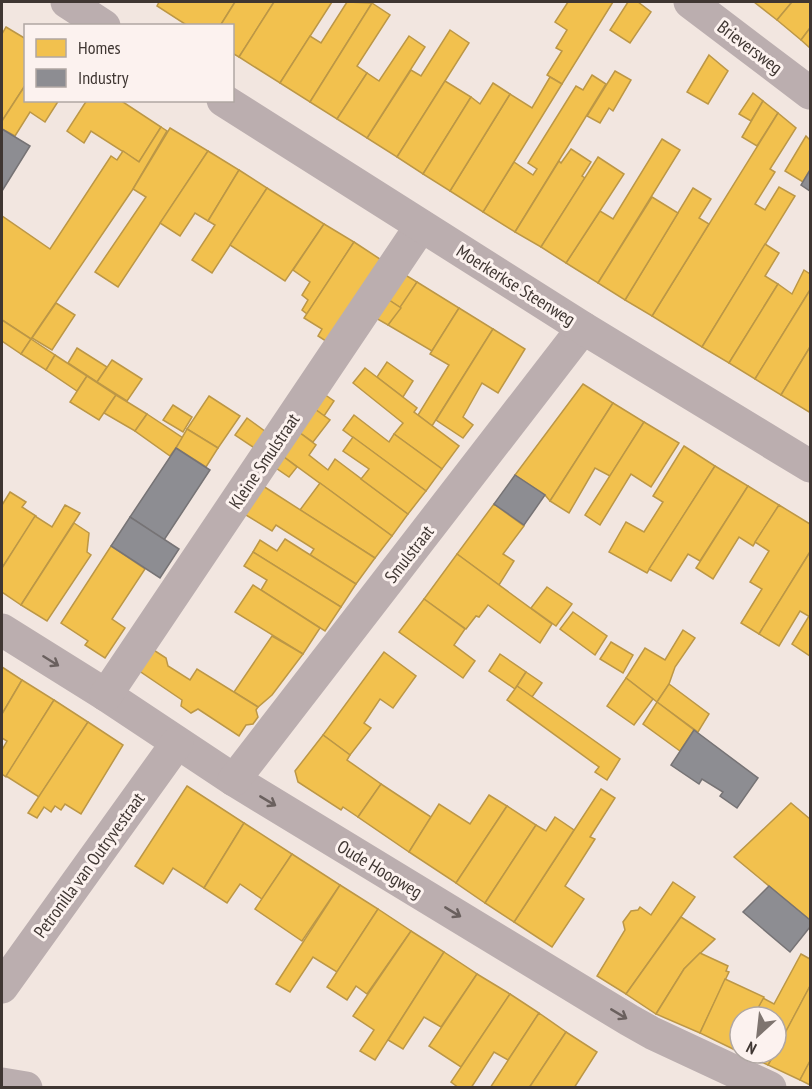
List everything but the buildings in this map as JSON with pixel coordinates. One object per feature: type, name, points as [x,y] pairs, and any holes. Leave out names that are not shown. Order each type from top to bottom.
[{"type":"street","points":[[67,2],[101,24]]},
{"type":"street","name":"Brieversweg","points":[[690,2],[810,93]]},
{"type":"street","name":"Moerkerkse Steenweg","points":[[226,102],[583,328],[810,466]]},
{"type":"street","name":"Kleine Smulstraat","points":[[106,695],[421,226]]},
{"type":"street","name":"Smulstraat","points":[[234,780],[583,328]]},
{"type":"street","name":"Oude Hoogweg","points":[[2,630],[106,695],[234,780],[652,1033],[770,1088]]},
{"type":"street","name":"Petronilla van Outryvestraat","points":[[2,987],[177,743]]},
{"type":"street","points":[[2,1084],[26,1088]]}]
